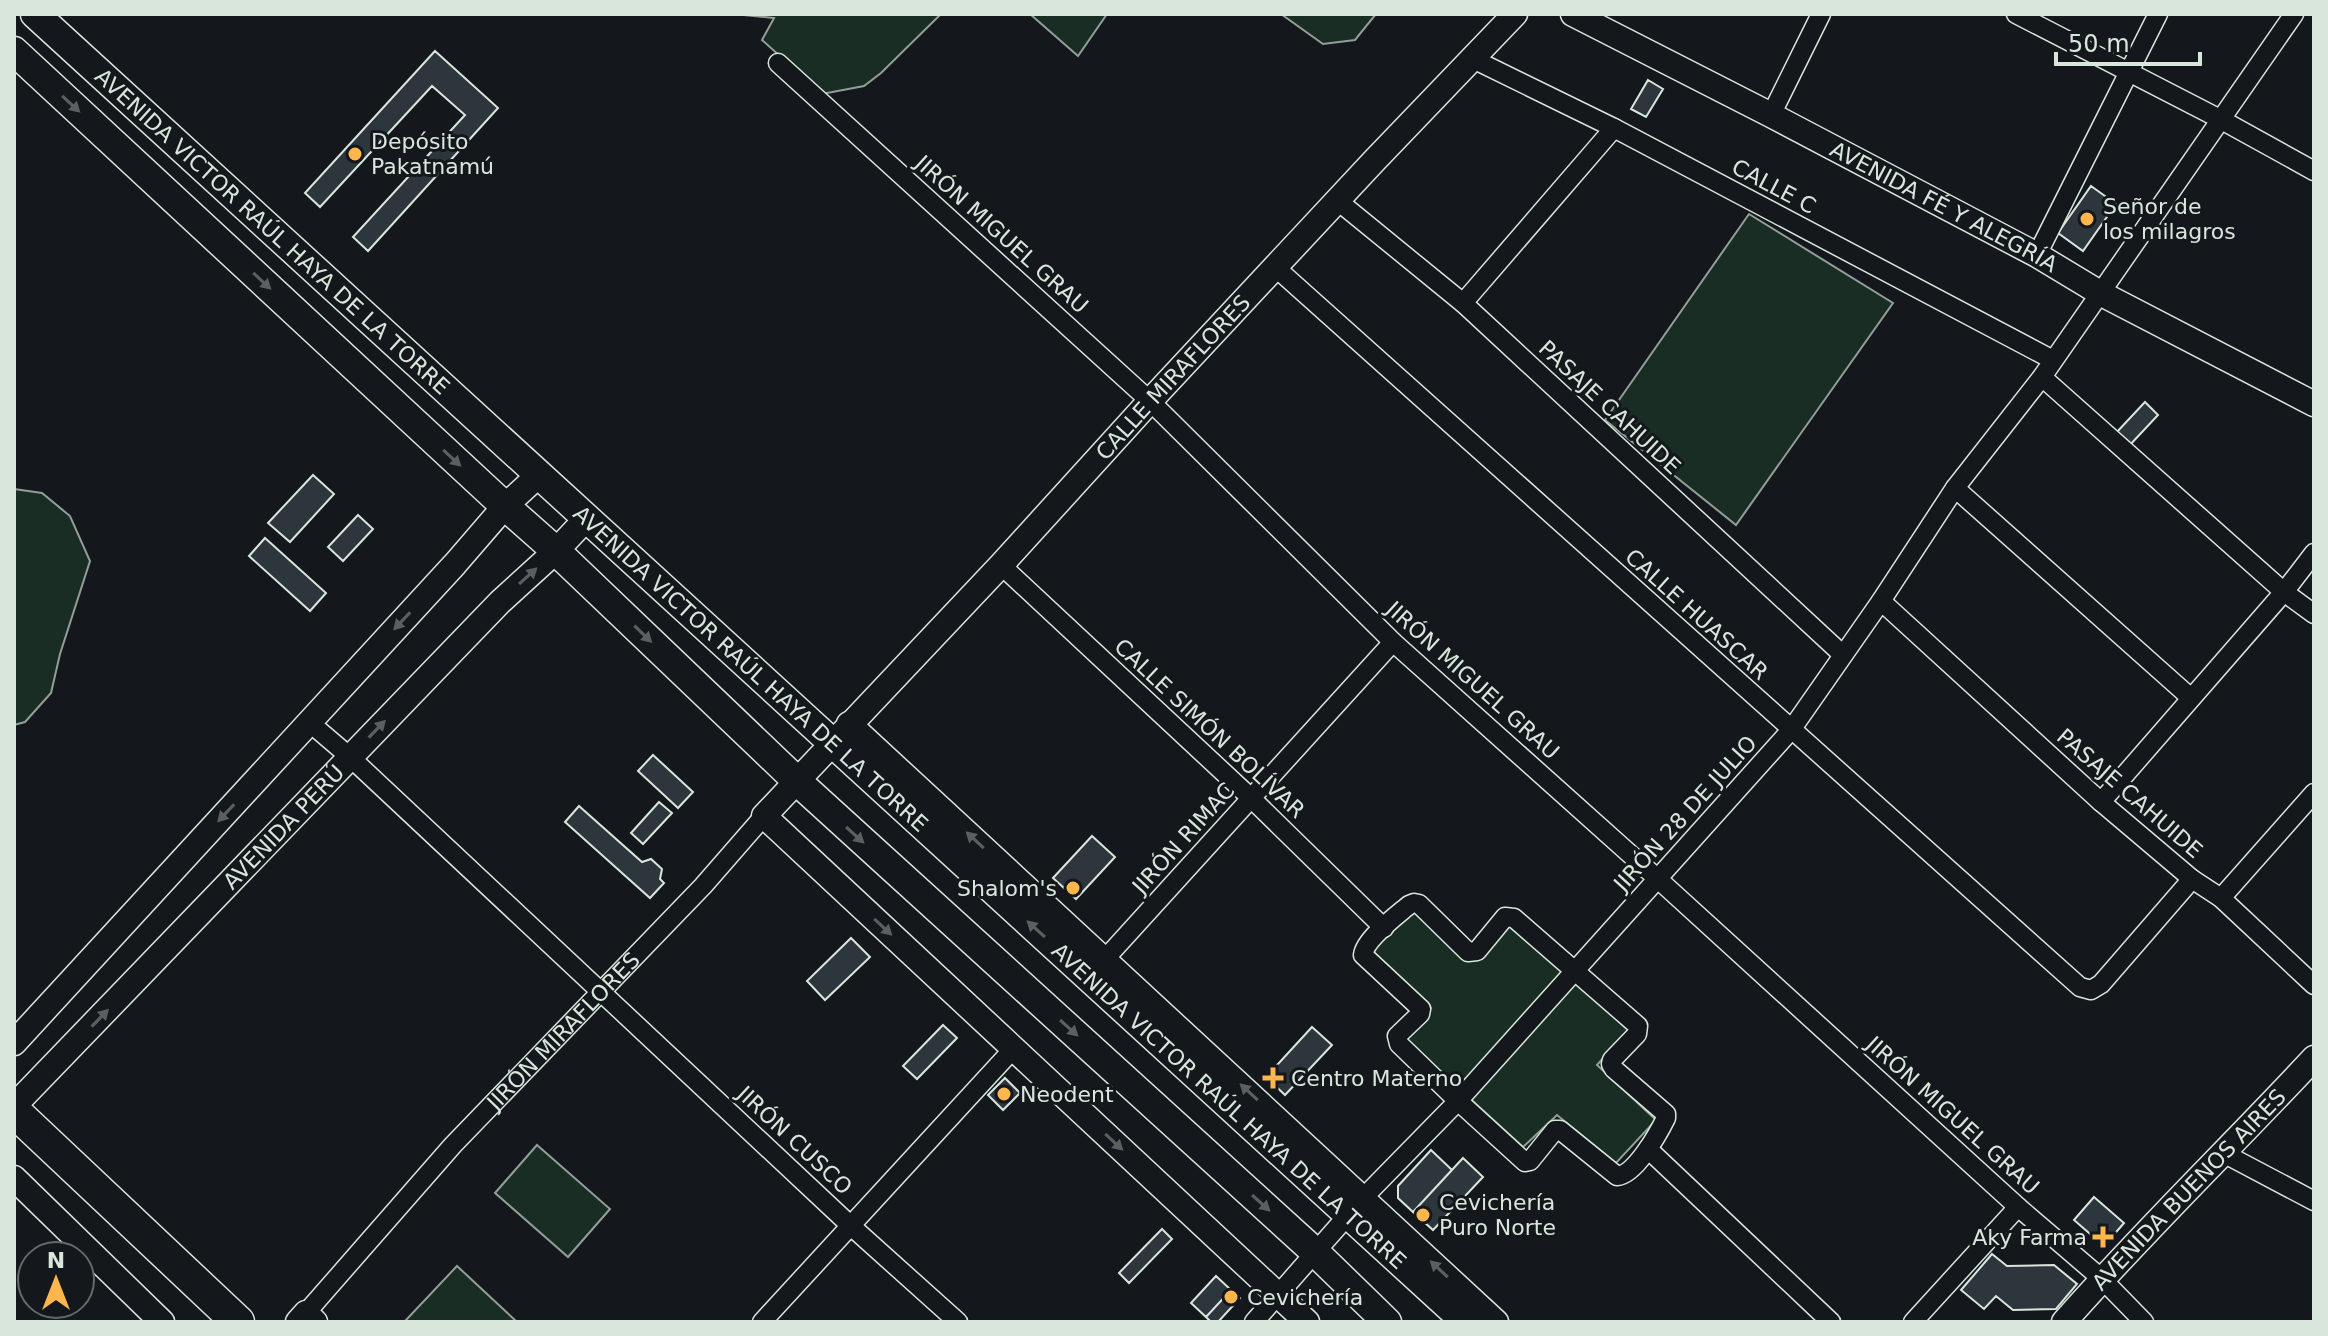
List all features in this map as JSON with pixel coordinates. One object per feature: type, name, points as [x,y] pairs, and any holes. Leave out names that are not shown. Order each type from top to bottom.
[{"type":"highway","points":[[14,1109],[238,1322]]},
{"type":"main road","name":"AVENIDA VICTOR RAÚL HAYA DE LA TORRE","points":[[35,14],[587,518],[841,733],[1356,1206],[1466,1322]]},
{"type":"main road","name":"CALLE MIRAFLORES","points":[[841,733],[1515,14]]},
{"type":"main road","name":"AVENIDA FÉ Y ALEGRÍA","points":[[1573,14],[1771,115],[2037,255],[2100,293],[2314,404]]},
{"type":"main road","name":"AVENIDA VICTOR RAÚL HAYA DE LA TORRE","points":[[14,51],[556,551],[798,782],[1315,1252],[1387,1322]]},
{"type":"main road","points":[[14,1043],[505,506],[540,474]]},
{"type":"main road","name":"AVENIDA PERÚ","points":[[14,1109],[500,602],[587,518]]},
{"type":"main road","points":[[841,733],[1105,959],[1356,1206],[1496,1322]]},
{"type":"main road","name":"JIRÓN MIRAFLORES","points":[[764,816],[841,733]]},
{"type":"main road","points":[[764,816],[1307,1322]]},
{"type":"main road","name":"AVENIDA BUENOS AIRES","points":[[2064,1322],[2314,1058]]},
{"type":"main road","points":[[14,1178],[162,1322]]},
{"type":"street","points":[[1771,115],[1821,14]]},
{"type":"street","points":[[2016,14],[2314,171]]},
{"type":"street","points":[[2037,255],[2158,14]]},
{"type":"street","name":"JIRÓN 28 DE JULIO","points":[[1254,1322],[1356,1206],[1458,1101],[1659,880],[1791,730],[1955,488],[2042,377],[2294,14]]},
{"type":"street","name":"CALLE C","points":[[1471,58],[1614,128],[2053,360]]},
{"type":"street","name":"JIRÓN MIGUEL GRAU","points":[[778,63],[1150,401],[1393,642],[2018,1207],[2102,1279],[2144,1322]]},
{"type":"street","points":[[1463,303],[1614,128]]},
{"type":"street","name":"PASAJE CAHUIDE","points":[[1338,201],[1463,303],[1843,655]]},
{"type":"street","name":"CALLE HUASCAR","points":[[1275,267],[2080,987],[2091,990],[2101,984],[2192,879]]},
{"type":"street","points":[[2042,377],[2284,592],[2314,614]]},
{"type":"street","points":[[1955,488],[2191,698]]},
{"type":"street","points":[[2101,802],[2284,592],[2314,553]]},
{"type":"street","name":"CALLE SIMÓN BOLÍVAR","points":[[1001,565],[1251,798],[1384,928]]},
{"type":"street","name":"PASAJE CAHUIDE","points":[[1881,601],[2101,802],[2192,879],[2221,898],[2314,985]]},
{"type":"street","name":"JIRÓN RIMAC","points":[[1105,959],[1393,642]]},
{"type":"street","name":"JIRÓN CUSCO","points":[[309,722],[958,1322]]},
{"type":"street","points":[[2221,898],[2314,793]]},
{"type":"street","name":"JIRÓN MIRAFLORES","points":[[306,1319],[453,1145],[703,886],[764,816]]},
{"type":"street","points":[[1419,904],[1468,952],[1472,952],[1477,951],[1505,917],[1514,918],[1638,1026],[1637,1034],[1611,1064],[1666,1114],[1648,1149],[1621,1177],[1560,1130],[1555,1130],[1530,1161],[1525,1162],[1397,1040],[1397,1036],[1421,1012],[1363,955],[1365,947],[1384,928],[1409,905],[1419,904]]},
{"type":"street","points":[[762,1322],[1014,1048]]},
{"type":"street","points":[[1648,1149],[1831,1322]]},
{"type":"street","points":[[2225,1154],[2314,1201]]},
{"type":"street","points":[[1913,1322],[2018,1207]]},
{"type":"green space","points":[[733,14],[941,14],[864,86],[822,94],[762,40],[774,18]]},
{"type":"green space","points":[[1030,14],[1107,14],[1078,56]]},
{"type":"green space","points":[[1281,14],[1376,14],[1355,40],[1323,44]]},
{"type":"green space","points":[[1749,214],[1893,303],[1736,525],[1605,420]]},
{"type":"green space","points":[[14,489],[42,493],[70,516],[90,561],[60,654],[51,693],[25,722],[14,725]]},
{"type":"green space","points":[[1412,909],[1471,961],[1510,924],[1630,1028],[1597,1065],[1656,1120],[1616,1163],[1557,1115],[1523,1147],[1405,1039],[1431,1008],[1370,952]]},
{"type":"green space","points":[[537,1145],[610,1209],[568,1257],[495,1193]]},
{"type":"green space","points":[[457,1266],[517,1322],[408,1322],[406,1320]]},
{"type":"building","name":"Depósito Pakatnamú","points":[[435,51],[498,108],[368,251],[353,237],[465,115],[432,86],[320,207],[305,193]]},
{"type":"building","points":[[1648,80],[1663,89],[1646,117],[1631,109]]},
{"type":"building","name":"Señor de los milagros","points":[[2091,186],[2116,204],[2083,251],[2058,233]]},
{"type":"building","points":[[2145,402],[2158,415],[2128,447],[2115,434]]},
{"type":"building","points":[[313,475],[334,494],[290,542],[268,523]]},
{"type":"building","points":[[358,515],[373,529],[343,561],[328,547]]},
{"type":"building","points":[[265,538],[326,593],[310,611],[249,556]]},
{"type":"building","points":[[653,755],[693,792],[678,808],[638,771]]},
{"type":"building","points":[[659,802],[672,813],[643,844],[631,833]]},
{"type":"building","points":[[579,806],[642,862],[651,859],[662,869],[660,879],[664,883],[650,898],[565,822]]},
{"type":"building","points":[[1092,836],[1115,857],[1076,899],[1053,878]]},
{"type":"building","points":[[851,938],[870,957],[825,1000],[807,981]]},
{"type":"building","points":[[943,1025],[957,1038],[917,1079],[903,1066]]},
{"type":"building","points":[[1312,1027],[1332,1045],[1285,1095],[1266,1077]]},
{"type":"building","name":"Neodent","points":[[1005,1078],[1020,1093],[1003,1110],[988,1095]]},
{"type":"building","points":[[1431,1150],[1452,1170],[1413,1212],[1398,1198],[1398,1186]]},
{"type":"building","points":[[1463,1158],[1483,1177],[1433,1230],[1413,1212]]},
{"type":"building","points":[[2094,1197],[2124,1223],[2104,1246],[2074,1220]]},
{"type":"building","points":[[1162,1229],[1172,1239],[1129,1283],[1119,1273]]},
{"type":"building","points":[[1992,1254],[2007,1266],[2054,1265],[2077,1284],[2056,1309],[2013,1310],[1996,1296],[1984,1309],[1961,1290]]},
{"type":"building","points":[[1216,1276],[1231,1290],[1206,1317],[1191,1303]]},
{"type":"building","points":[[1231,1290],[1240,1298],[1218,1322],[1211,1322],[1206,1317]]},
{"type":"place","name":"Depósito Pakatnamú","points":[[355,154]]},
{"type":"place","name":"Señor de los milagros","points":[[2087,219]]},
{"type":"place","name":"Shalom's","points":[[1073,888]]},
{"type":"place","name":"Centro Materno","points":[[1273,1078]]},
{"type":"place","name":"Neodent","points":[[1004,1094]]},
{"type":"place","name":"Cevichería Puro Norte","points":[[1423,1215]]},
{"type":"place","name":"Aky Farma","points":[[2103,1237]]},
{"type":"place","name":"Cevichería","points":[[1231,1297]]}]
